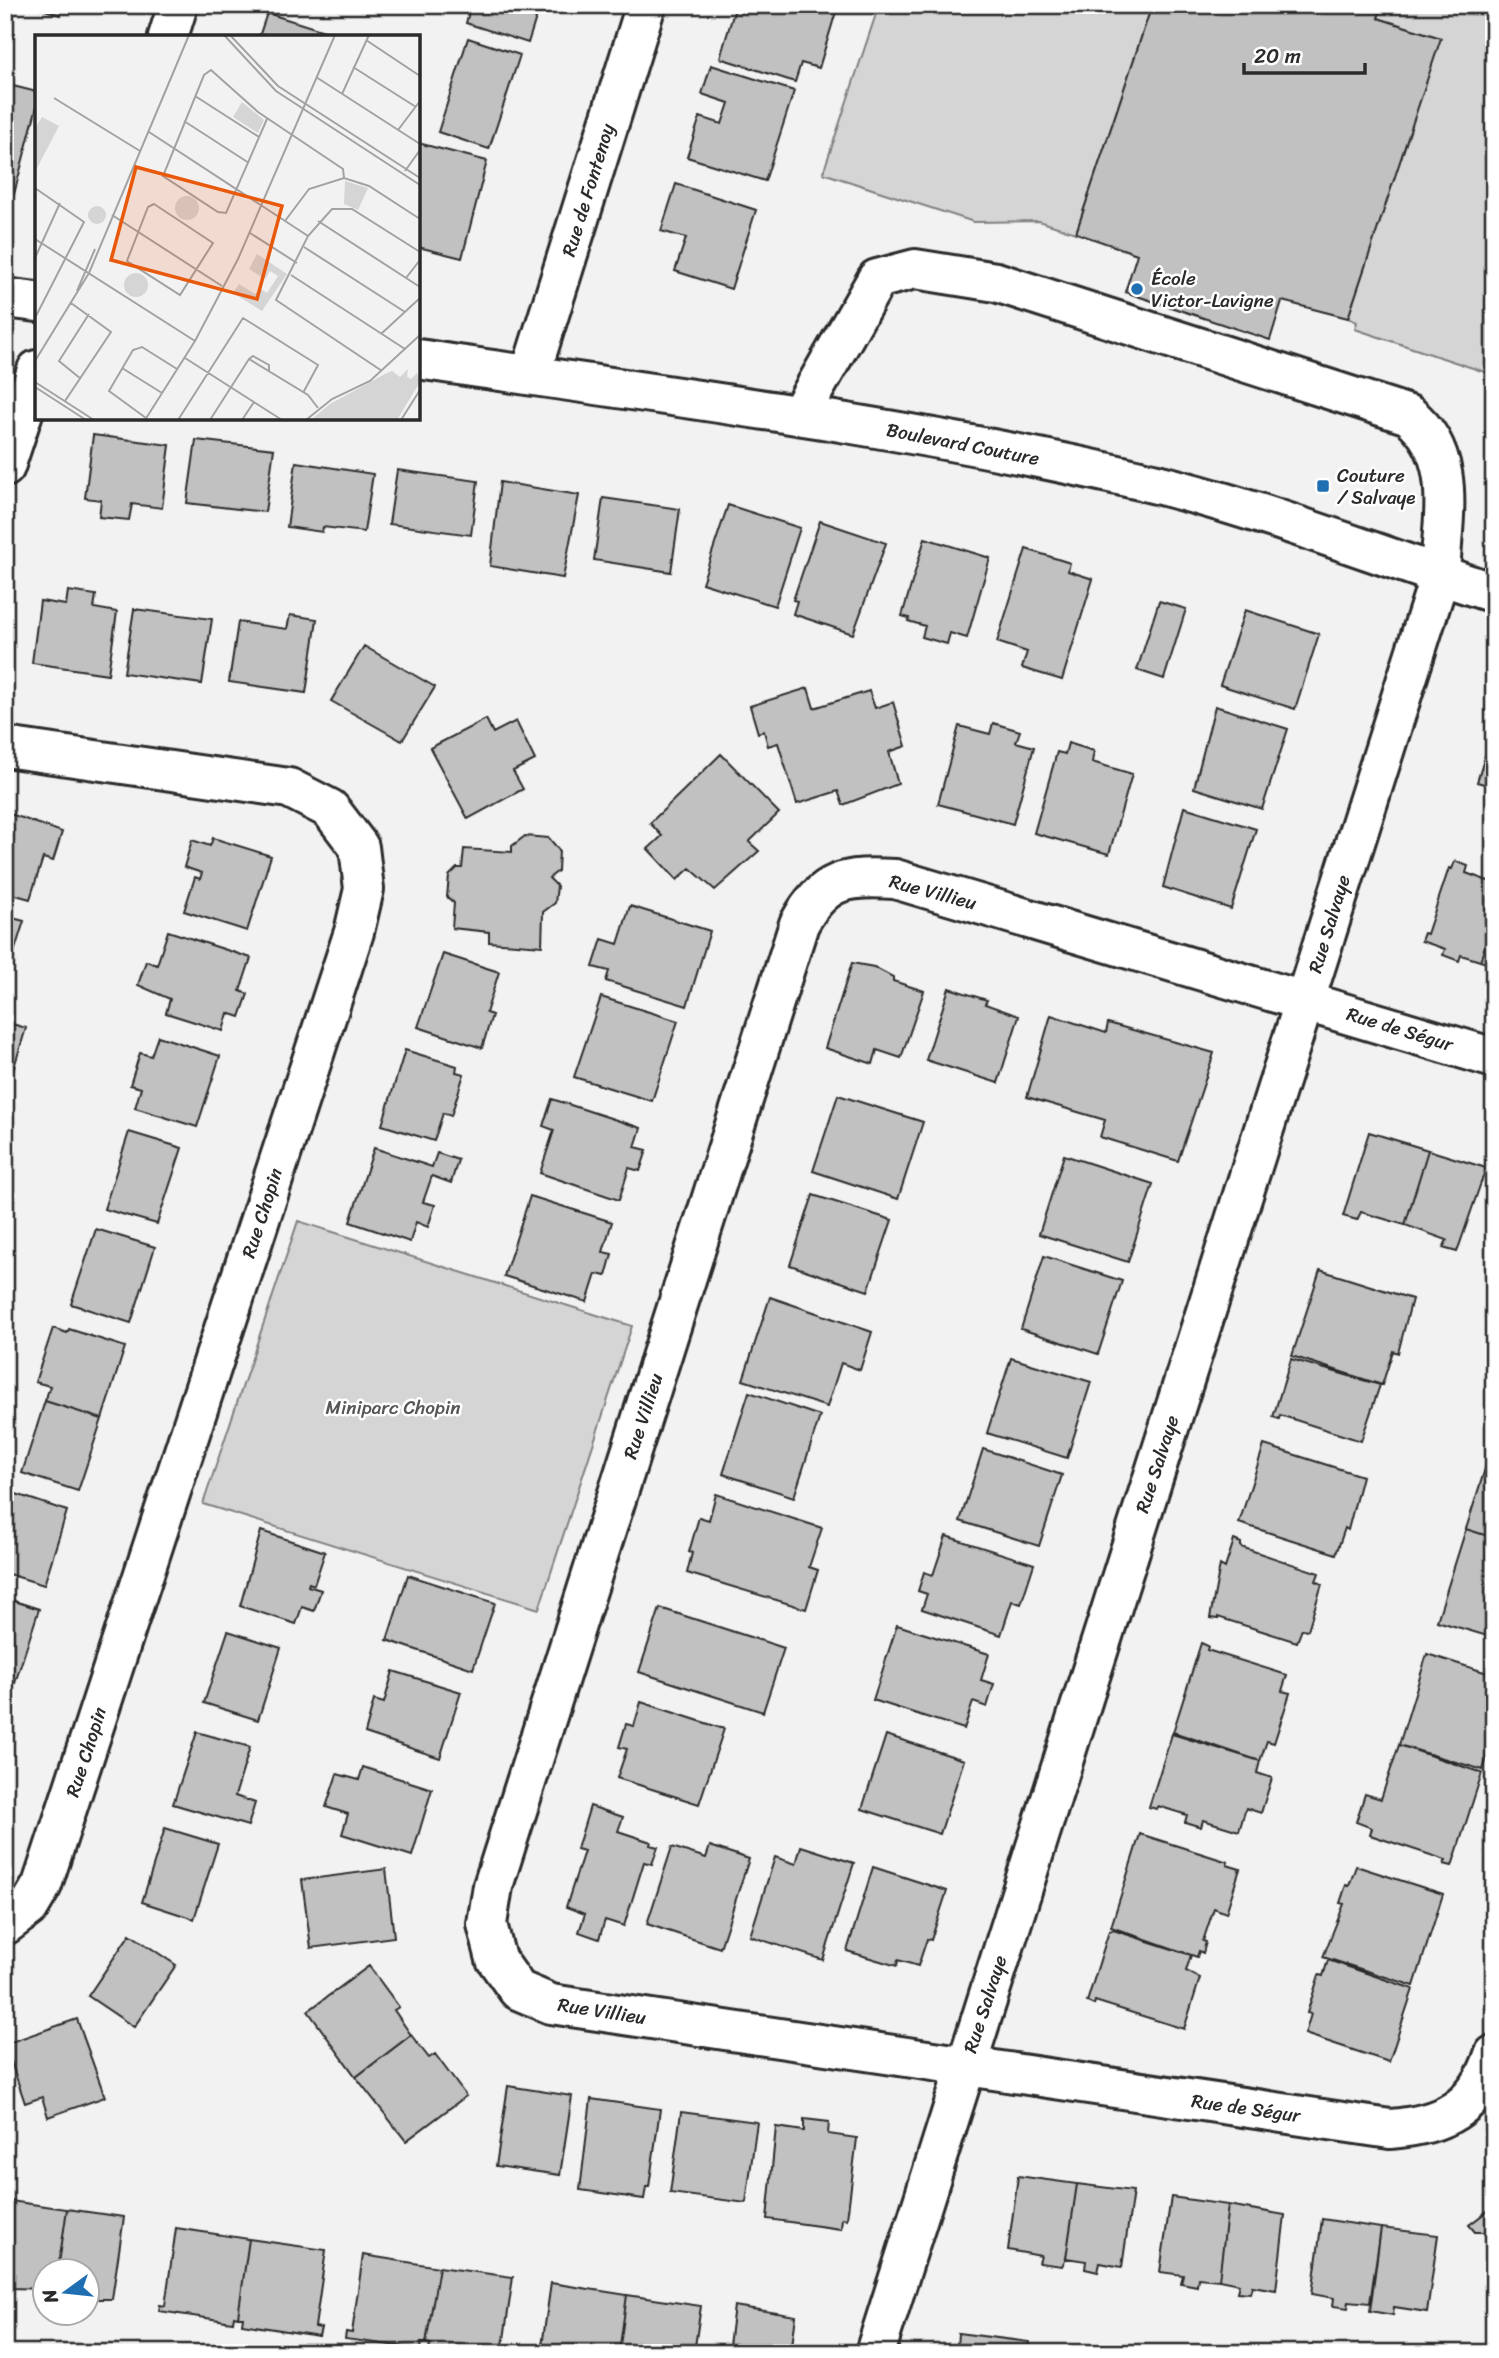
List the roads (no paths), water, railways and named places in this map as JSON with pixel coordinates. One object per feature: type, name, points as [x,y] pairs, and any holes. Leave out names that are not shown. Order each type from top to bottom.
[{"type":"street","points":[[169,35],[178,5]]},
{"type":"street","name":"Rue de Fontenoy","points":[[530,375],[646,5]]},
{"type":"street","name":"Rue Salvaye","points":[[800,414],[877,279],[915,269],[996,282],[1409,415],[1429,437],[1444,468],[1440,575],[875,2353]]},
{"type":"street","points":[[5,298],[35,302]]},
{"type":"street","name":"Boulevard Couture","points":[[420,359],[800,414],[969,443],[1143,481],[1290,523],[1494,593]]},
{"type":"street","points":[[5,467],[35,376]]},
{"type":"street","name":"Rue Chopin","points":[[5,747],[289,788],[330,809],[352,837],[359,847],[365,889],[354,932],[42,1885],[29,1907],[5,1925]]},
{"type":"street","name":"Rue Villieu","points":[[965,2067],[551,2004],[518,1990],[496,1959],[487,1924],[493,1886],[795,937],[814,898],[838,882],[865,877],[895,879],[1306,1000]]},
{"type":"street","name":"Rue de Ségur","points":[[1306,1000],[1494,1058]]},
{"type":"street","name":"Rue de Ségur","points":[[965,2067],[1390,2129],[1422,2127],[1450,2115],[1473,2097],[1494,2055]]},
{"type":"place","name":"École Victor-Lavigne","points":[[1137,289]]},
{"type":"place","name":"Couture / Salvaye","points":[[1323,486]]},
{"type":"park label","name":"Miniparc Chopin","points":[[393,1407]]}]
